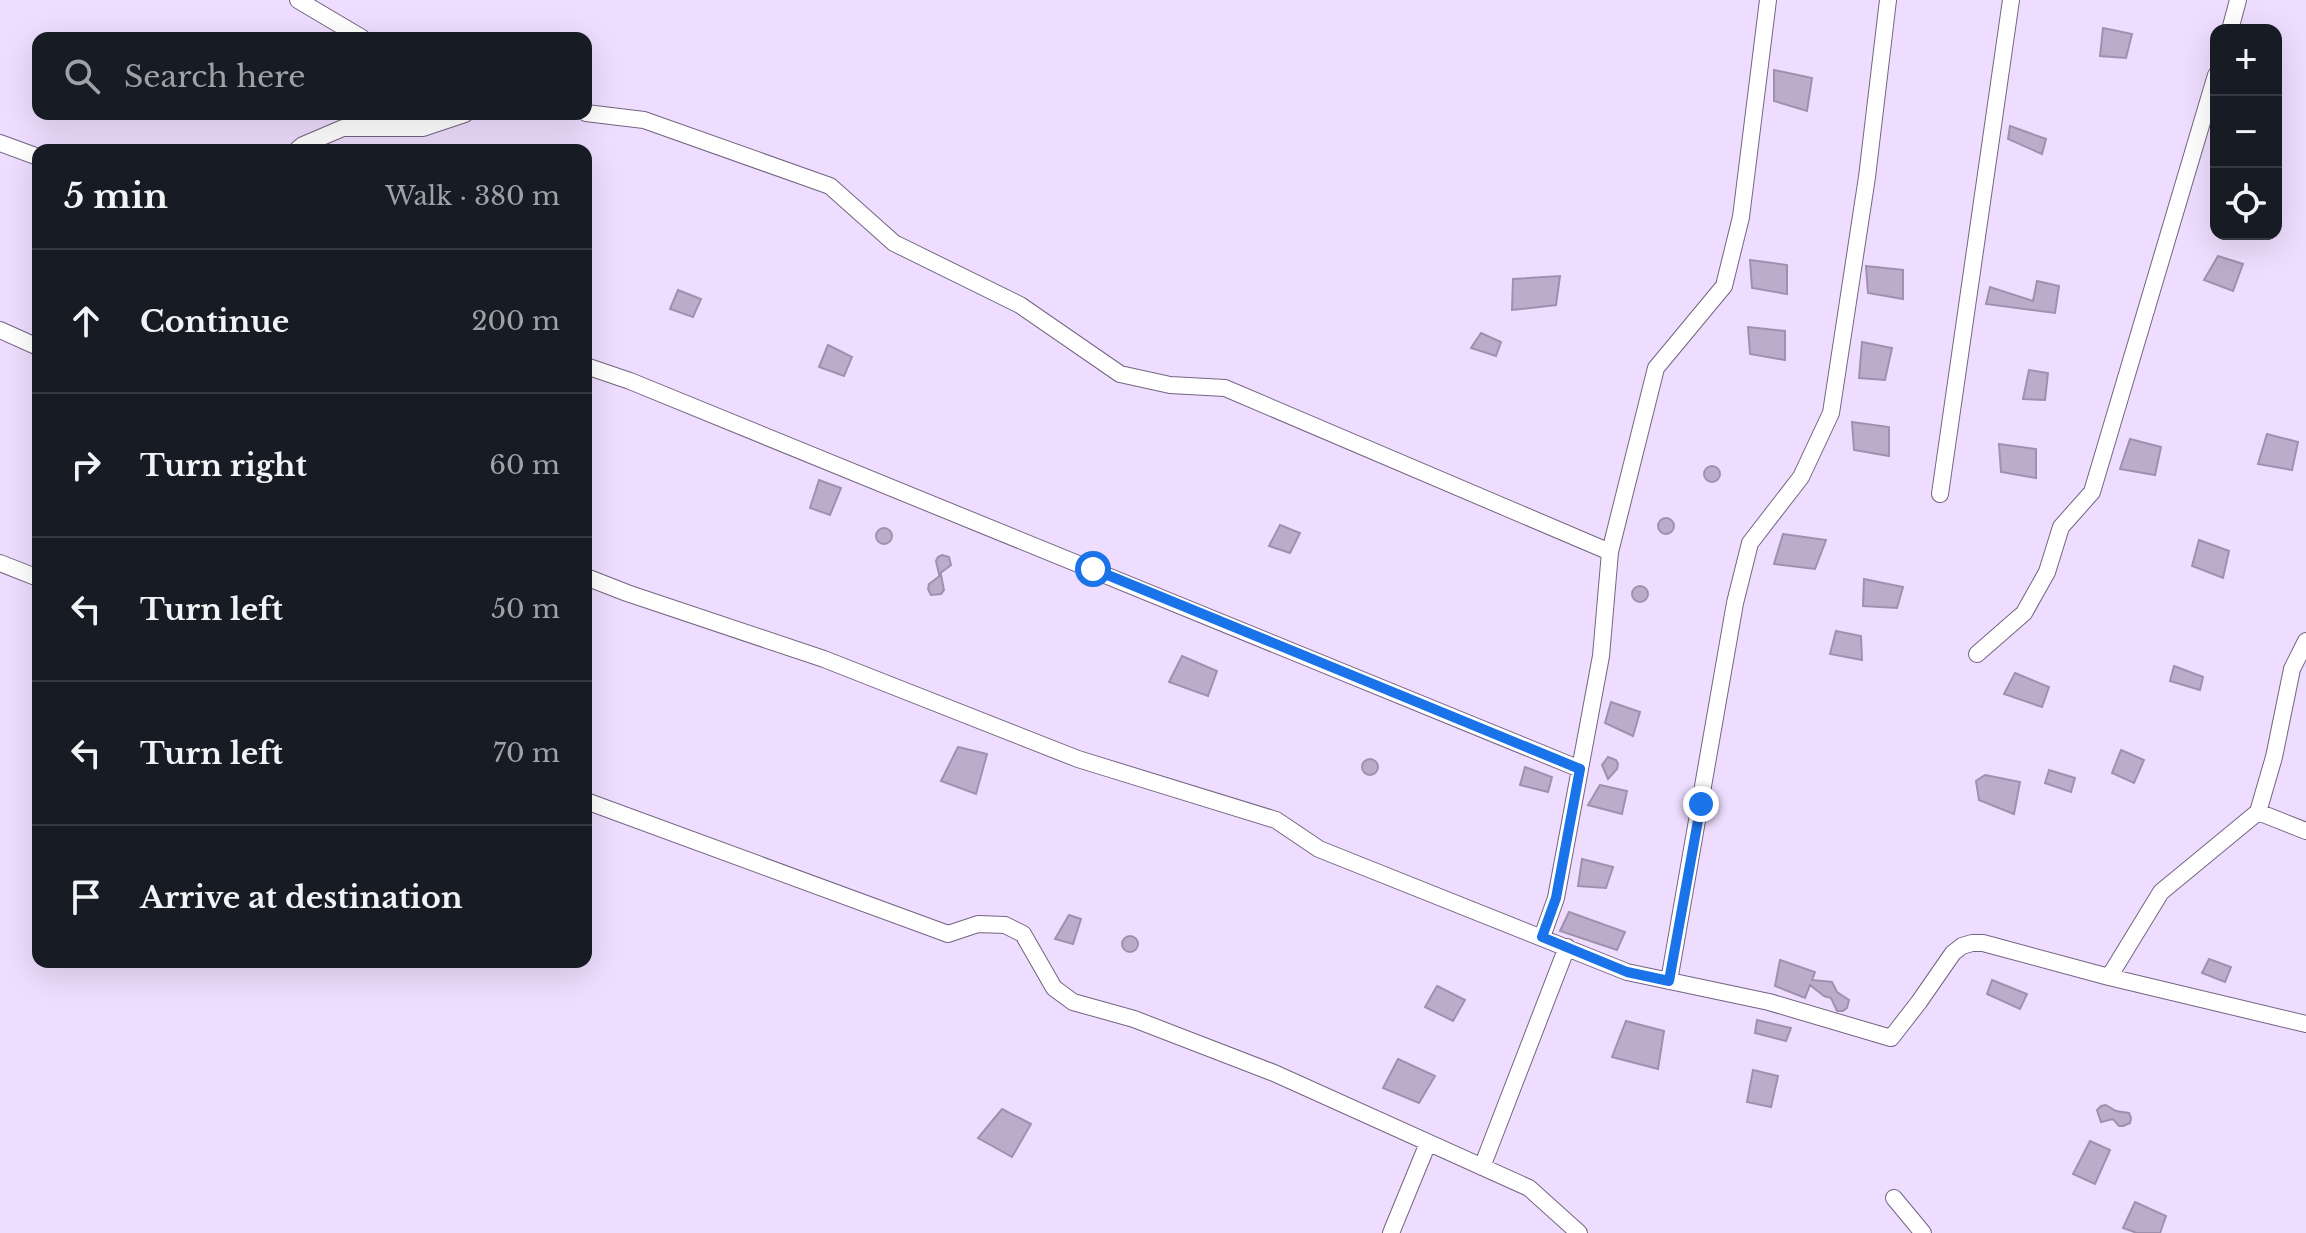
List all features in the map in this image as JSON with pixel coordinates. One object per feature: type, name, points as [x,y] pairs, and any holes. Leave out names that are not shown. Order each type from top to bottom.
[{"type":"street","points":[[1542,937],[1556,898],[1601,656],[1610,552],[1656,368],[1724,286],[1741,217],[1768,0]]},
{"type":"street","points":[[1669,981],[1735,603],[1750,543],[1801,477],[1831,413],[1867,177],[1888,0]]},
{"type":"street","points":[[1940,494],[2011,0]]},
{"type":"street","points":[[2232,24],[2238,0]]},
{"type":"street","points":[[303,1],[352,32]]},
{"type":"street","points":[[1977,654],[2024,613],[2047,572],[2061,527],[2092,492],[2210,95]]},
{"type":"street","points":[[592,114],[644,120],[830,186],[894,243],[1020,305],[1120,374],[1170,385],[1225,388],[1610,552]]},
{"type":"street","points":[[305,144],[343,128],[423,128],[447,120]]},
{"type":"street","points":[[0,143],[32,155]]},
{"type":"street","points":[[0,330],[32,344]]},
{"type":"street","points":[[592,368],[976,521],[1580,769]]},
{"type":"street","points":[[0,563],[32,576]]},
{"type":"street","points":[[592,579],[824,659],[1078,759],[1276,820],[1319,849],[1627,972],[1769,1002],[1891,1038],[1953,953],[1962,946],[1983,943],[2306,1024]]},
{"type":"street","points":[[2109,977],[2161,892],[2258,812],[2306,641]]},
{"type":"street","points":[[592,803],[948,934],[978,924],[1005,925],[1023,934],[1054,988],[1073,1002],[1134,1019],[1274,1073],[1529,1188],[1579,1233]]},
{"type":"street","points":[[2258,812],[2306,831]]},
{"type":"street","points":[[1482,1167],[1567,947]]},
{"type":"street","points":[[1391,1233],[1428,1143]]},
{"type":"street","points":[[1894,1198],[1923,1233]]},
{"type":"building","points":[[2103,28],[2132,34],[2126,58],[2100,56]]},
{"type":"building","points":[[1774,70],[1812,78],[1807,111],[1774,101]]},
{"type":"building","points":[[2010,126],[2046,139],[2042,154],[2008,139]]},
{"type":"building","points":[[2218,256],[2243,264],[2233,291],[2204,280]]},
{"type":"building","points":[[1750,260],[1787,265],[1787,294],[1752,288]]},
{"type":"building","points":[[1866,266],[1903,270],[1903,299],[1868,293]]},
{"type":"building","points":[[1560,276],[1556,305],[1512,310],[1513,279]]},
{"type":"building","points":[[2037,281],[2059,286],[2055,313],[1986,304],[1990,287],[2033,301]]},
{"type":"building","points":[[678,290],[701,299],[693,317],[670,309]]},
{"type":"building","points":[[1748,327],[1785,331],[1785,360],[1750,354]]},
{"type":"building","points":[[1481,333],[1501,342],[1496,356],[1471,348]]},
{"type":"building","points":[[1862,342],[1892,348],[1885,380],[1859,378]]},
{"type":"building","points":[[828,345],[852,357],[844,376],[819,367]]},
{"type":"building","points":[[2029,370],[2048,373],[2045,400],[2023,399]]},
{"type":"building","points":[[1852,422],[1889,427],[1889,456],[1854,450]]},
{"type":"building","points":[[2267,434],[2298,442],[2292,470],[2258,464]]},
{"type":"building","points":[[2130,439],[2161,447],[2155,475],[2120,469]]},
{"type":"building","points":[[1999,444],[2036,449],[2036,478],[2001,472]]},
{"type":"building","points":[[1712,466],[1718,468],[1718,480],[1712,482],[1706,480],[1704,474],[1706,468]]},
{"type":"building","points":[[819,480],[841,488],[830,515],[810,508]]},
{"type":"building","points":[[1666,518],[1672,520],[1672,532],[1666,534],[1660,532],[1658,526],[1660,520]]},
{"type":"building","points":[[1280,525],[1300,533],[1290,553],[1269,546]]},
{"type":"building","points":[[884,528],[890,530],[890,542],[884,544],[878,542],[876,536],[878,530]]},
{"type":"building","points":[[1783,534],[1826,540],[1815,569],[1774,564]]},
{"type":"building","points":[[2199,540],[2229,551],[2223,578],[2192,566]]},
{"type":"building","points":[[942,555],[949,557],[951,565],[939,574],[936,561]]},
{"type":"building","points":[[941,575],[944,590],[941,594],[931,595],[929,584]]},
{"type":"building","points":[[1864,579],[1903,587],[1897,608],[1863,606]]},
{"type":"building","points":[[1640,586],[1646,588],[1646,600],[1640,602],[1634,600],[1632,594],[1634,588]]},
{"type":"building","points":[[1836,631],[1861,636],[1862,660],[1830,654]]},
{"type":"building","points":[[1182,656],[1217,671],[1208,696],[1169,682]]},
{"type":"building","points":[[2174,666],[2203,677],[2200,690],[2170,681]]},
{"type":"building","points":[[2015,673],[2049,687],[2042,707],[2004,694]]},
{"type":"building","points":[[1611,702],[1640,712],[1633,736],[1605,723]]},
{"type":"building","points":[[958,747],[987,754],[976,794],[941,781]]},
{"type":"building","points":[[2121,750],[2144,760],[2134,783],[2112,773]]},
{"type":"building","points":[[1608,757],[1618,764],[1608,779],[1602,765]]},
{"type":"building","points":[[1370,759],[1376,761],[1376,773],[1370,775],[1364,773],[1362,767],[1364,761]]},
{"type":"building","points":[[1525,767],[1552,777],[1548,792],[1520,785]]},
{"type":"building","points":[[2049,770],[2075,778],[2071,792],[2045,783]]},
{"type":"building","points":[[1985,775],[2020,782],[2014,814],[1979,800],[1976,781]]},
{"type":"building","points":[[1600,785],[1627,791],[1622,814],[1588,805]]},
{"type":"building","points":[[1582,859],[1613,867],[1606,888],[1578,886]]},
{"type":"building","points":[[1569,912],[1625,932],[1617,950],[1560,931]]},
{"type":"building","points":[[1069,915],[1081,919],[1073,944],[1055,939]]},
{"type":"building","points":[[1130,936],[1136,938],[1136,950],[1130,952],[1124,950],[1122,944],[1124,938]]},
{"type":"building","points":[[2209,959],[2231,967],[2225,982],[2202,973]]},
{"type":"building","points":[[1780,960],[1815,972],[1812,980],[1832,982],[1837,992],[1849,1000],[1847,1008],[1837,1011],[1831,998],[1810,985],[1805,998],[1775,986]]},
{"type":"building","points":[[1992,980],[2027,994],[2020,1009],[1987,994]]},
{"type":"building","points":[[1437,986],[1465,1000],[1453,1021],[1425,1007]]},
{"type":"building","points":[[1757,1020],[1791,1028],[1786,1041],[1755,1033]]},
{"type":"building","points":[[1626,1021],[1664,1031],[1658,1069],[1612,1057]]},
{"type":"building","points":[[1398,1059],[1435,1076],[1419,1103],[1383,1088]]},
{"type":"building","points":[[1753,1070],[1778,1076],[1771,1107],[1747,1102]]},
{"type":"building","points":[[2106,1105],[2129,1113],[2130,1123],[2119,1126],[2113,1119],[2101,1122],[2097,1110]]},
{"type":"building","points":[[1002,1109],[1031,1124],[1012,1157],[978,1138]]},
{"type":"building","points":[[2090,1141],[2110,1150],[2095,1184],[2073,1174]]},
{"type":"building","points":[[2135,1202],[2166,1216],[2160,1233],[2137,1233],[2123,1228]]},
{"type":"route","points":[[1093,569],[1580,769],[1556,898],[1542,937],[1627,972],[1669,981],[1701,804]]}]
